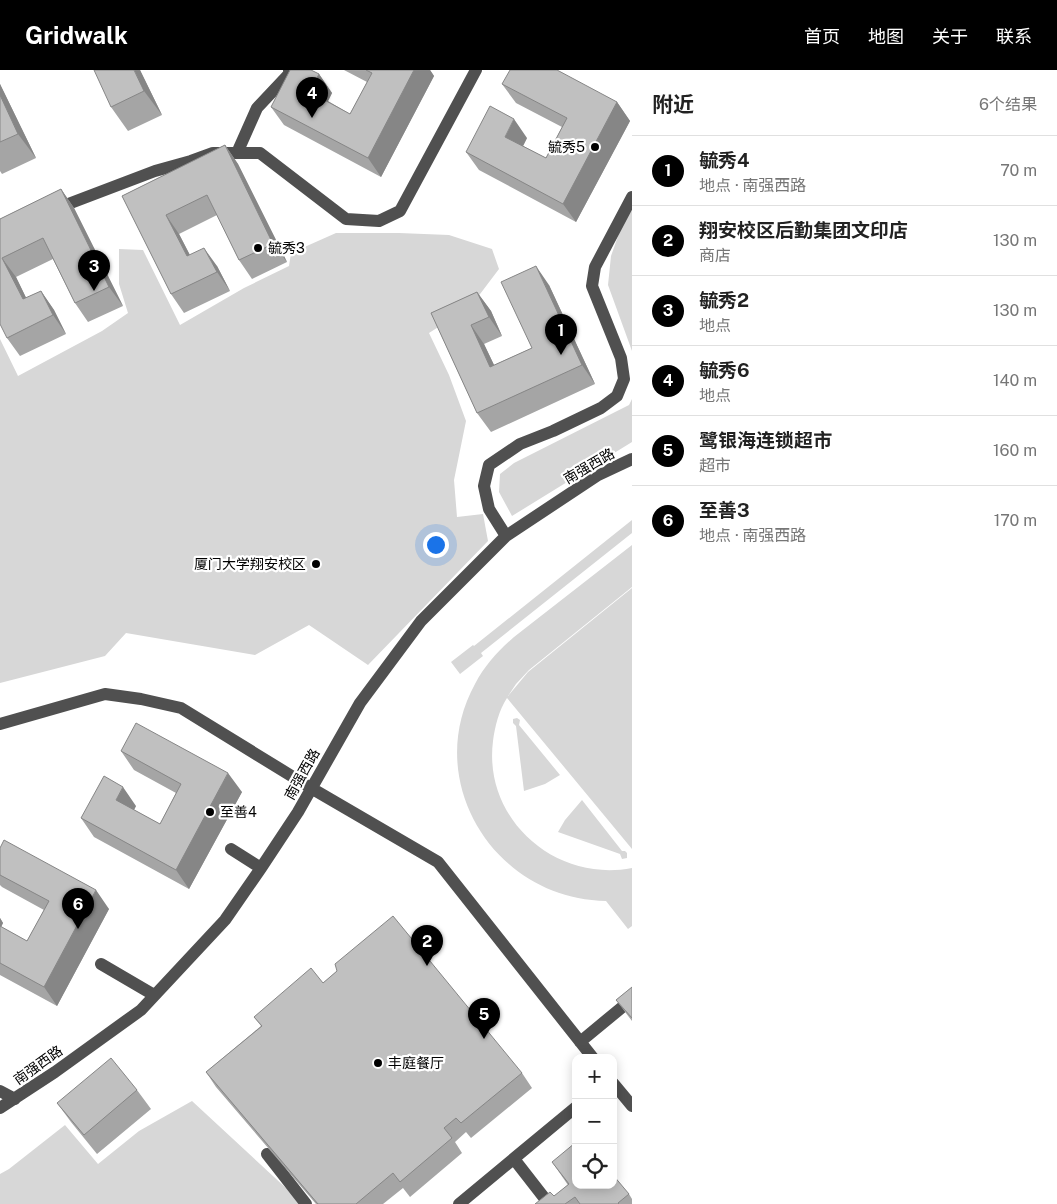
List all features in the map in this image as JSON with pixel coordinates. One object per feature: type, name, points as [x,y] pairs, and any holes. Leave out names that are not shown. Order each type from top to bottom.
[{"type":"street","points":[[237,153],[257,108],[290,73],[289,70]]},
{"type":"street","points":[[41,215],[155,171],[213,153],[260,152],[346,219],[379,222],[400,211],[476,70]]},
{"type":"street","points":[[506,536],[489,509],[484,486],[488,465],[520,444],[553,431],[601,408],[617,396],[624,379],[620,358],[592,286],[595,267],[632,196]]},
{"type":"street","name":"南强西路","points":[[0,1108],[141,1010],[225,920],[298,812],[360,703],[421,620],[506,536],[598,475],[632,459]]},
{"type":"street","points":[[0,724],[105,694],[141,699],[181,708],[311,788],[438,862],[590,1054]]},
{"type":"street","points":[[231,849],[261,868]]},
{"type":"street","points":[[102,964],[154,995]]},
{"type":"street","points":[[580,1042],[632,999]]},
{"type":"street","points":[[617,1088],[632,1106]]},
{"type":"street","points":[[0,1091],[14,1099]]},
{"type":"street","points":[[459,1204],[572,1110]]},
{"type":"street","points":[[267,1154],[306,1204]]},
{"type":"street","points":[[514,1159],[549,1204]]},
{"type":"shaded area","points":[[632,207],[632,351],[608,285],[611,256],[623,222]]},
{"type":"shaded area","points":[[336,233],[449,235],[492,249],[499,269],[471,306],[429,333],[449,375],[466,421],[454,480],[457,517],[483,514],[488,541],[368,665],[309,625],[255,655],[126,633],[105,656],[0,683],[0,339],[18,376],[102,331],[128,313],[119,284],[119,249],[143,250],[180,325],[244,288],[289,266],[291,253]]},
{"type":"shaded area","points":[[632,399],[632,442],[512,516],[499,492],[500,474],[514,463],[629,405]]},
{"type":"shaded area","points":[[632,520],[632,533],[481,653],[483,656],[460,674],[451,662],[474,646]]},
{"type":"shaded area","points":[[632,545],[632,587],[529,670],[508,696],[528,672],[632,588],[632,849],[507,698],[498,718],[493,741],[493,770],[500,796],[513,820],[530,840],[552,855],[577,866],[604,870],[632,868],[632,926],[628,929],[606,901],[567,895],[532,880],[502,858],[479,829],[464,795],[457,759],[461,721],[475,684],[492,659],[514,637]]},
{"type":"shaded area","points":[[517,718],[520,720],[519,725],[560,775],[545,784],[524,791],[516,726],[513,723],[513,719]]},
{"type":"shaded area","points":[[582,800],[622,851],[627,853],[627,858],[622,859],[620,854],[558,832],[565,820]]},
{"type":"shaded area","points":[[192,1101],[300,1201],[299,1204],[0,1204],[0,1174],[65,1125],[98,1164],[139,1131]]},
{"type":"building","points":[[94,70],[134,70],[144,91],[111,107]]},
{"type":"building","points":[[290,70],[311,70],[319,74],[310,92],[350,114],[372,73],[366,70],[414,70],[368,158],[271,107]]},
{"type":"building","points":[[510,70],[557,70],[617,102],[563,204],[466,152],[490,106],[514,119],[505,137],[546,158],[567,118],[502,84]]},
{"type":"building","points":[[0,95],[18,134],[0,142]]},
{"type":"building","name":"毓秀3","points":[[225,145],[273,244],[239,260],[207,195],[166,215],[187,256],[204,248],[217,272],[171,294],[122,196]]},
{"type":"building","points":[[61,189],[109,287],[75,303],[43,238],[2,258],[23,299],[41,291],[53,315],[7,338],[0,324],[0,219]]},
{"type":"building","points":[[536,266],[582,365],[477,413],[431,313],[477,292],[489,317],[471,325],[490,367],[532,348],[501,282]]},
{"type":"building","points":[[136,723],[228,773],[176,870],[81,818],[104,776],[123,787],[116,800],[160,824],[181,784],[121,751]]},
{"type":"building","points":[[4,840],[96,890],[44,987],[0,963],[0,926],[27,941],[49,901],[0,875],[0,848]]},
{"type":"building","name":"丰庭餐厅","points":[[393,916],[522,1073],[461,1123],[456,1118],[444,1128],[452,1138],[400,1182],[393,1173],[356,1204],[318,1204],[206,1072],[262,1026],[254,1017],[311,968],[323,983],[337,971],[335,964]]},
{"type":"building","points":[[632,987],[632,1018],[616,1000]]},
{"type":"building","points":[[111,1058],[137,1090],[84,1135],[57,1103]]},
{"type":"building","points":[[572,1145],[572,1189],[617,1189],[617,1180],[629,1194],[619,1204],[580,1204],[575,1197],[565,1204],[535,1204],[550,1192],[554,1196],[569,1184],[552,1162]]},
{"type":"place","name":"毓秀6","points":[[312,118]]},
{"type":"place","name":"毓秀5","points":[[595,147]]},
{"type":"place","name":"毓秀3","points":[[258,248]]},
{"type":"place","name":"毓秀2","points":[[94,291]]},
{"type":"place","name":"毓秀4","points":[[561,355]]},
{"type":"place","name":"厦门大学翔安校区","points":[[316,564]]},
{"type":"place","name":"至善4","points":[[210,812]]},
{"type":"place","name":"至善3","points":[[78,929]]},
{"type":"place","name":"翔安校区后勤集团文印店","points":[[427,966]]},
{"type":"place","name":"鹭银海连锁超市","points":[[484,1039]]},
{"type":"place","name":"丰庭餐厅","points":[[378,1063]]}]
